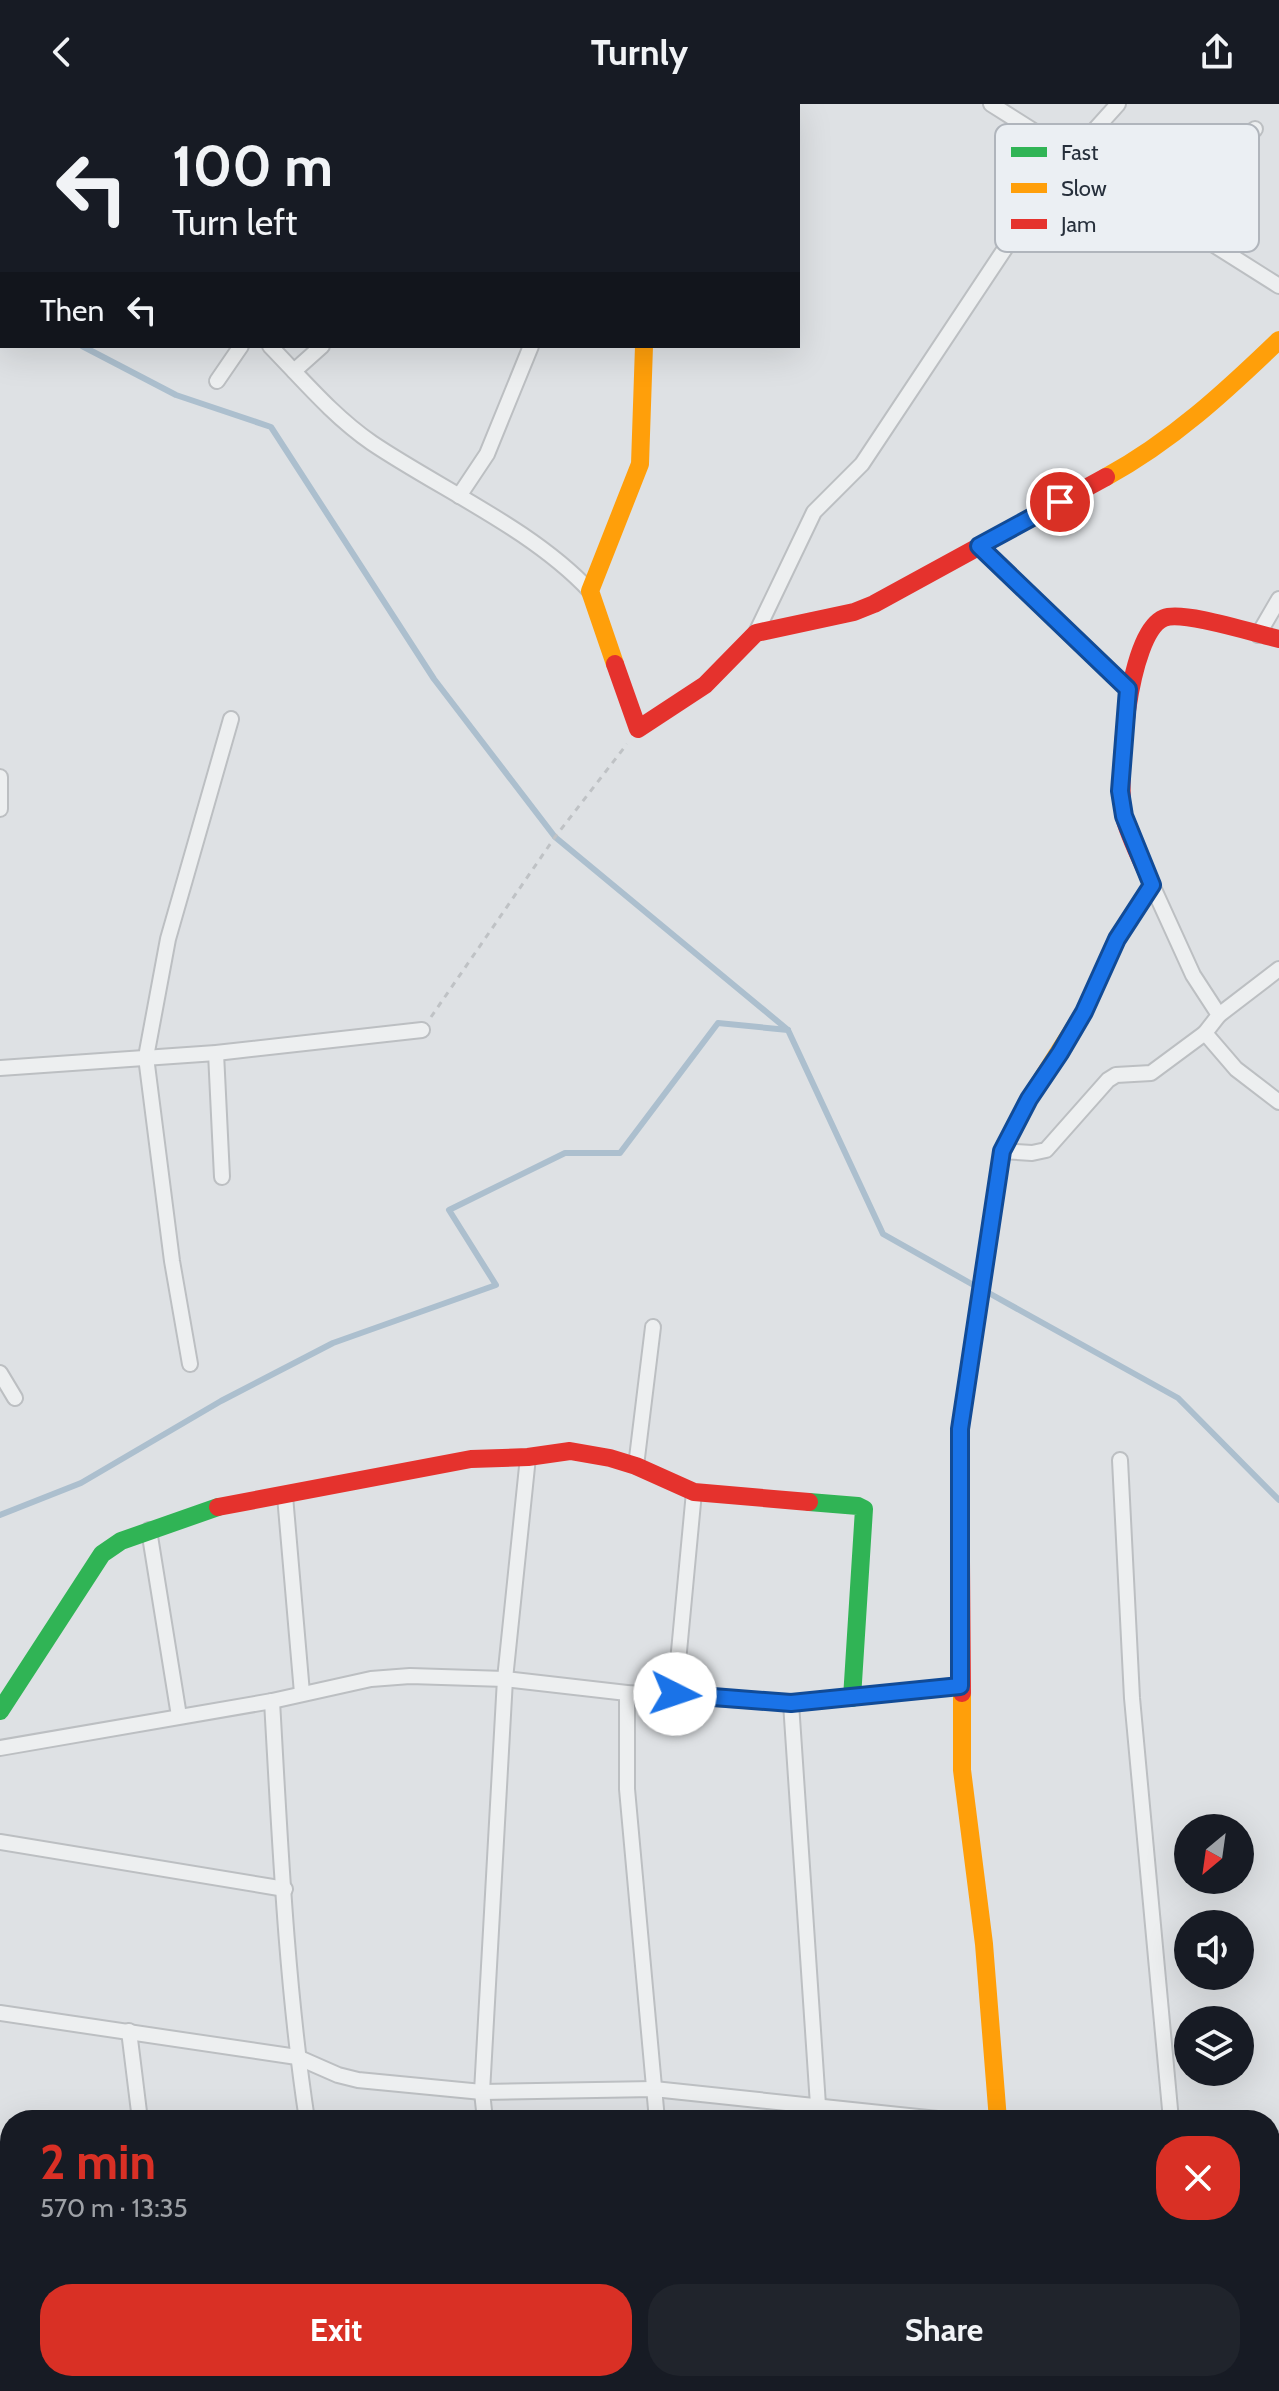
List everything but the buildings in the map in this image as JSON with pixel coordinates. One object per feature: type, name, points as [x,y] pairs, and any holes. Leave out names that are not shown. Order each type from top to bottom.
[{"type":"street","points":[[991,104],[1024,124]]},
{"type":"street","points":[[1100,124],[1118,104]]},
{"type":"street","points":[[272,348],[323,403],[371,442],[556,559],[590,591],[638,729],[705,685],[756,633],[814,512],[862,464],[1003,252]]},
{"type":"street","points":[[1224,252],[1279,286]]},
{"type":"street","points":[[756,633],[854,612],[874,604],[1140,458],[1174,436],[1213,403],[1279,340]]},
{"type":"street","points":[[217,381],[240,348]]},
{"type":"street","points":[[294,371],[320,348]]},
{"type":"street","points":[[459,496],[487,454],[530,348]]},
{"type":"street","points":[[590,591],[640,464],[644,348]]},
{"type":"street","points":[[979,546],[1128,689]]},
{"type":"street","points":[[1258,635],[1279,599]]},
{"type":"street","points":[[1219,1015],[1193,975],[1124,816],[1120,791],[1128,689],[1149,631],[1163,618],[1180,617],[1279,639]]},
{"type":"street","points":[[190,1364],[172,1261],[146,1057],[168,939],[231,719]]},
{"type":"street","points":[[0,777],[0,809]]},
{"type":"street","points":[[997,2110],[984,1944],[962,1770],[960,1429],[1002,1151],[1029,1099],[1084,1012],[1117,939],[1152,885]]},
{"type":"street","points":[[1002,1151],[1032,1153],[1046,1150],[1108,1080],[1116,1075],[1151,1073],[1205,1033],[1219,1015],[1279,969]]},
{"type":"street","points":[[0,1068],[216,1053],[422,1030]]},
{"type":"street","points":[[1205,1033],[1236,1069],[1279,1102]]},
{"type":"street","points":[[216,1053],[222,1177]]},
{"type":"street","points":[[636,1466],[653,1327]]},
{"type":"street","points":[[0,1373],[15,1398]]},
{"type":"street","points":[[0,1711],[102,1554],[121,1541],[209,1509],[471,1459],[528,1457],[570,1451],[636,1466],[694,1492],[864,1509],[852,1698]]},
{"type":"street","points":[[484,2110],[482,2092],[505,1679],[528,1457]]},
{"type":"street","points":[[1120,1460],[1132,1698],[1170,2110]]},
{"type":"street","points":[[675,1694],[694,1492]]},
{"type":"street","points":[[285,1496],[302,1693]]},
{"type":"street","points":[[149,1530],[179,1716]]},
{"type":"street","points":[[0,1748],[272,1701],[371,1679],[410,1676],[505,1679],[627,1693],[791,1703],[960,1686]]},
{"type":"street","points":[[627,1693],[627,1789],[656,2110]]},
{"type":"street","points":[[272,1701],[297,2057],[305,2110]]},
{"type":"street","points":[[791,1703],[819,2110]]},
{"type":"street","points":[[0,1842],[285,1889]]},
{"type":"street","points":[[0,2013],[297,2057],[358,2080],[482,2092],[654,2089],[793,2110]]},
{"type":"street","points":[[129,2031],[139,2110]]},
{"type":"path","points":[[422,1030],[555,837],[638,729]]},
{"type":"waterway","points":[[86,348],[176,395],[271,427],[434,679],[555,837],[788,1030],[883,1234],[977,1287]]},
{"type":"waterway","points":[[0,1515],[81,1483],[221,1401],[333,1343],[496,1285],[449,1210],[565,1153],[620,1153],[718,1023],[788,1030]]},
{"type":"waterway","points":[[987,1292],[1178,1398],[1279,1500]]},
{"type":"traffic: fast","points":[[809,1502],[864,1509],[852,1698]]},
{"type":"traffic: fast","points":[[0,1711],[102,1554],[121,1541],[218,1507]]},
{"type":"traffic: slow","points":[[1106,477],[1176,432],[1279,340]]},
{"type":"traffic: slow","points":[[615,664],[590,591],[640,464],[644,348]]},
{"type":"traffic: slow","points":[[969,1368],[1002,1151],[1029,1099],[1084,1012],[1127,923]]},
{"type":"traffic: slow","points":[[962,1693],[962,1770],[984,1944],[997,2110]]},
{"type":"traffic: jam","points":[[615,664],[638,729],[705,685],[756,633],[854,612],[874,604],[1106,477]]},
{"type":"traffic: jam","points":[[1127,923],[1152,885],[1133,843],[1124,817],[1122,799],[1127,710],[1141,650],[1151,629],[1164,618],[1187,617],[1279,639]]},
{"type":"traffic: jam","points":[[962,1693],[960,1429],[969,1368]]},
{"type":"traffic: jam","points":[[218,1507],[471,1459],[528,1457],[570,1451],[636,1466],[694,1492],[809,1502]]},
{"type":"route","points":[[675,1694],[791,1703],[960,1686],[960,1429],[1002,1151],[1029,1099],[1084,1012],[1117,939],[1152,885],[1124,816],[1120,791],[1128,689],[979,546],[1060,502]]}]
